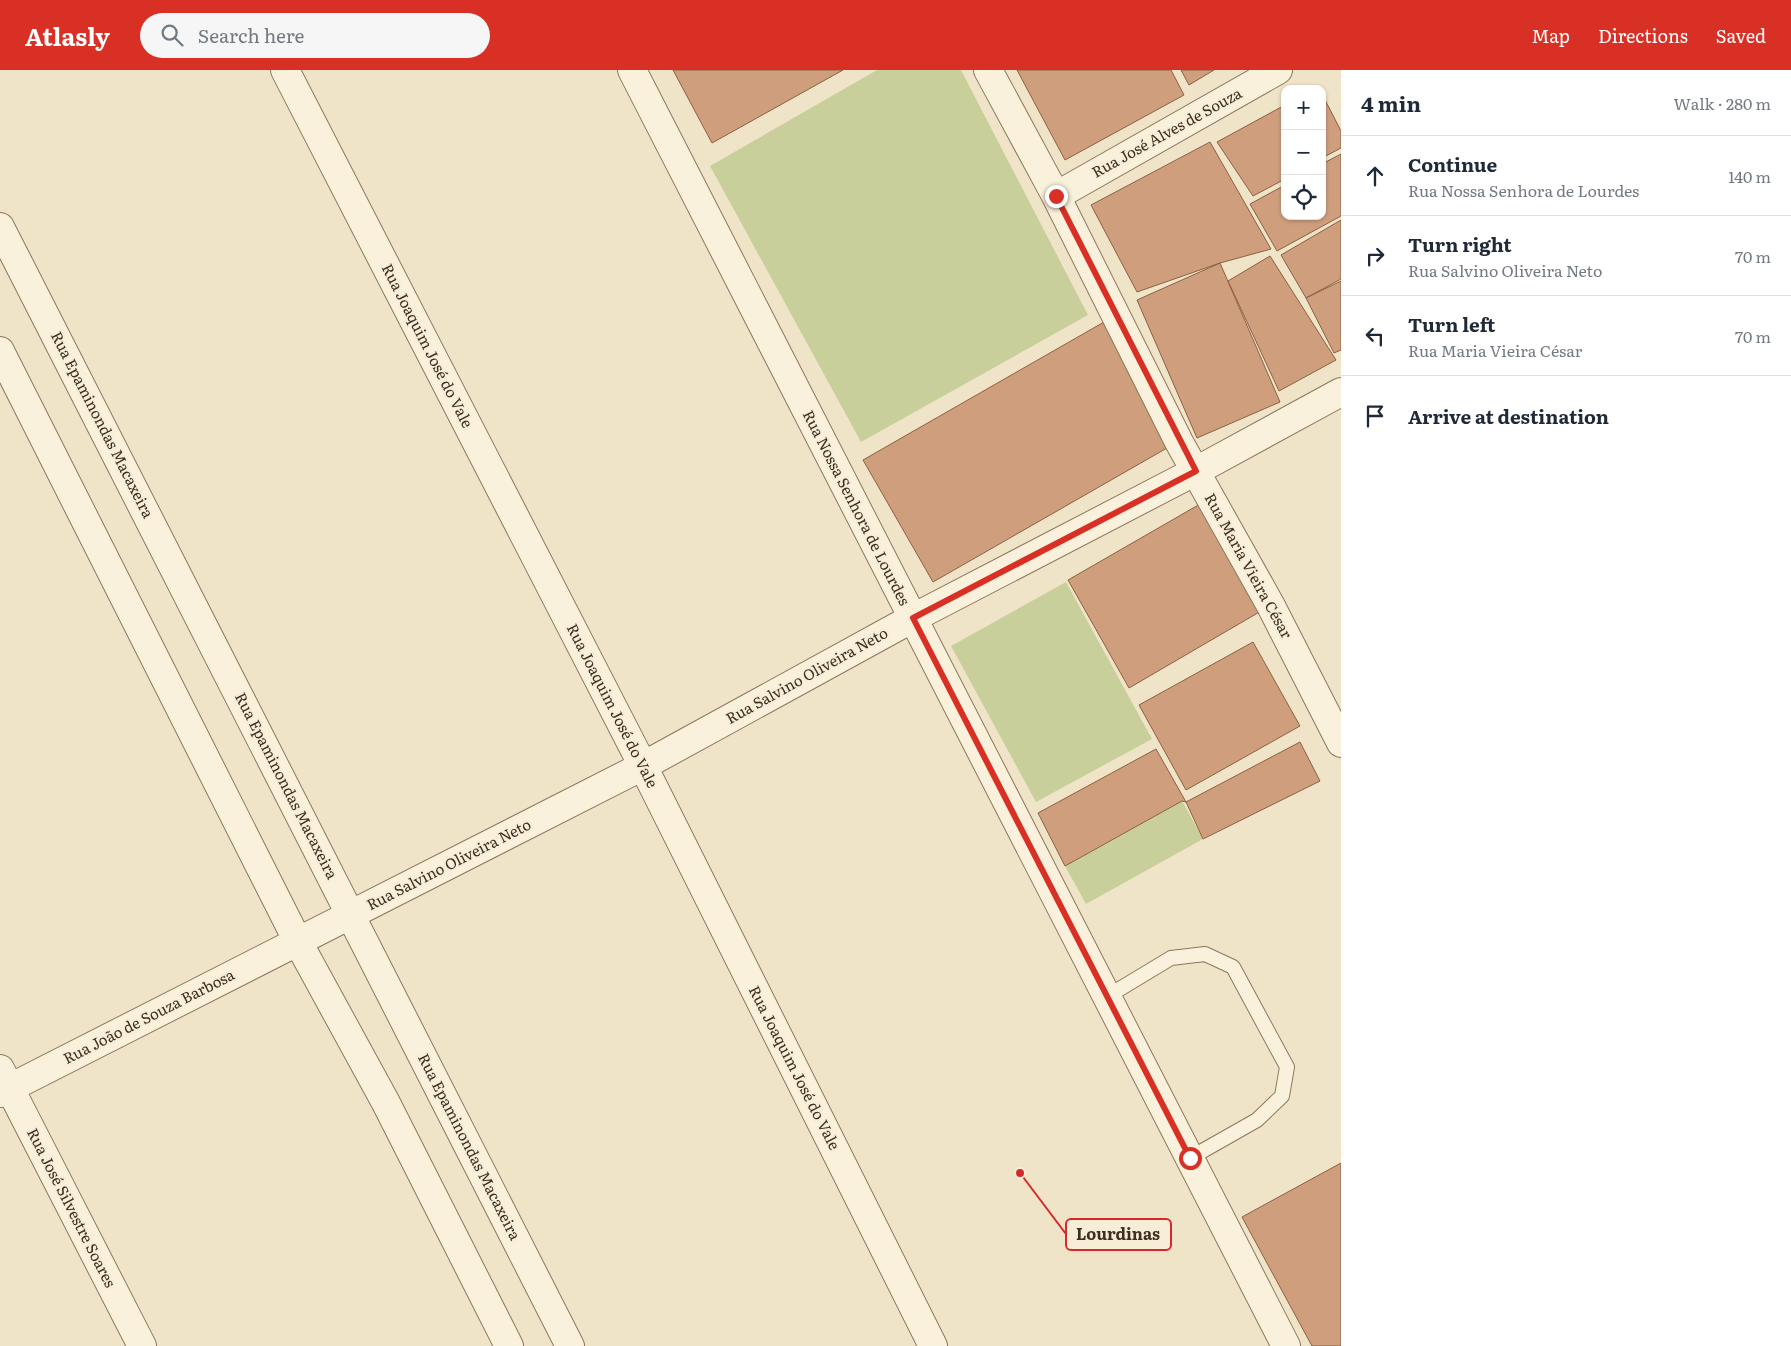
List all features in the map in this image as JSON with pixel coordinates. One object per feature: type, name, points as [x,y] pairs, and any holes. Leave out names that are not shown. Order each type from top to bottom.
[{"type":"street","name":"Rua Joaquim José do Vale","points":[[285,70],[643,766],[933,1346]]},
{"type":"street","name":"Rua Nossa Senhora de Lourdes","points":[[632,70],[1286,1346]]},
{"type":"street","name":"Rua Maria Vieira César","points":[[988,70],[1056,196],[1196,471],[1271,606],[1341,743]]},
{"type":"street","name":"Rua José Alves de Souza","points":[[1056,196],[1278,70]]},
{"type":"street","name":"Rua Epaminondas Macaxeira","points":[[0,227],[570,1346]]},
{"type":"street","points":[[0,352],[298,942],[386,1104],[509,1346]]},
{"type":"street","name":"Rua Salvino Oliveira Neto","points":[[298,942],[643,766],[913,618],[1196,471],[1341,392]]},
{"type":"street","name":"Rua João de Souza Barbosa","points":[[3,1084],[298,942]]},
{"type":"street","name":"Rua José Silvestre Soares","points":[[3,1084],[142,1346]]},
{"type":"lane","points":[[1108,996],[1171,958],[1205,954],[1233,967],[1287,1067],[1282,1096],[1257,1120],[1190,1158]]},
{"type":"green space","points":[[877,70],[961,70],[1088,315],[861,442],[710,166]]},
{"type":"green space","points":[[1066,582],[1152,739],[1036,802],[951,646]]},
{"type":"green space","points":[[1182,801],[1203,839],[1086,904],[1065,866]]},
{"type":"building","points":[[673,70],[843,70],[712,143]]},
{"type":"building","points":[[1017,70],[1171,70],[1184,95],[1065,160]]},
{"type":"building","points":[[1181,70],[1214,70],[1189,85]]},
{"type":"building","points":[[1326,102],[1341,131],[1341,148],[1326,156]]},
{"type":"building","points":[[1281,107],[1281,181],[1253,196],[1217,142]]},
{"type":"building","points":[[1210,142],[1271,249],[1220,263],[1137,292],[1091,205]]},
{"type":"building","points":[[1341,154],[1341,216],[1277,251],[1250,204],[1281,187],[1281,220],[1326,220],[1326,162]]},
{"type":"building","points":[[1341,220],[1341,279],[1306,298],[1281,255]]},
{"type":"building","points":[[1270,256],[1336,360],[1279,391],[1228,281]]},
{"type":"building","points":[[1220,263],[1280,402],[1197,438],[1137,300]]},
{"type":"building","points":[[1341,281],[1341,350],[1334,353],[1306,298]]},
{"type":"building","points":[[1104,322],[1174,444],[933,582],[863,460]]},
{"type":"building","points":[[1207,500],[1268,607],[1129,688],[1068,580]]},
{"type":"building","points":[[1253,642],[1300,726],[1186,790],[1139,705]]},
{"type":"building","points":[[1300,742],[1320,781],[1203,839],[1186,802]]},
{"type":"building","points":[[1156,749],[1186,802],[1182,801],[1065,866],[1038,813]]},
{"type":"building","points":[[1341,1163],[1341,1346],[1312,1346],[1242,1217]]},
{"type":"place","name":"Lourdinas","points":[[1020,1173]]},
{"type":"route","points":[[1056,196],[1179,442],[1196,471],[913,618],[1190,1158]]}]
